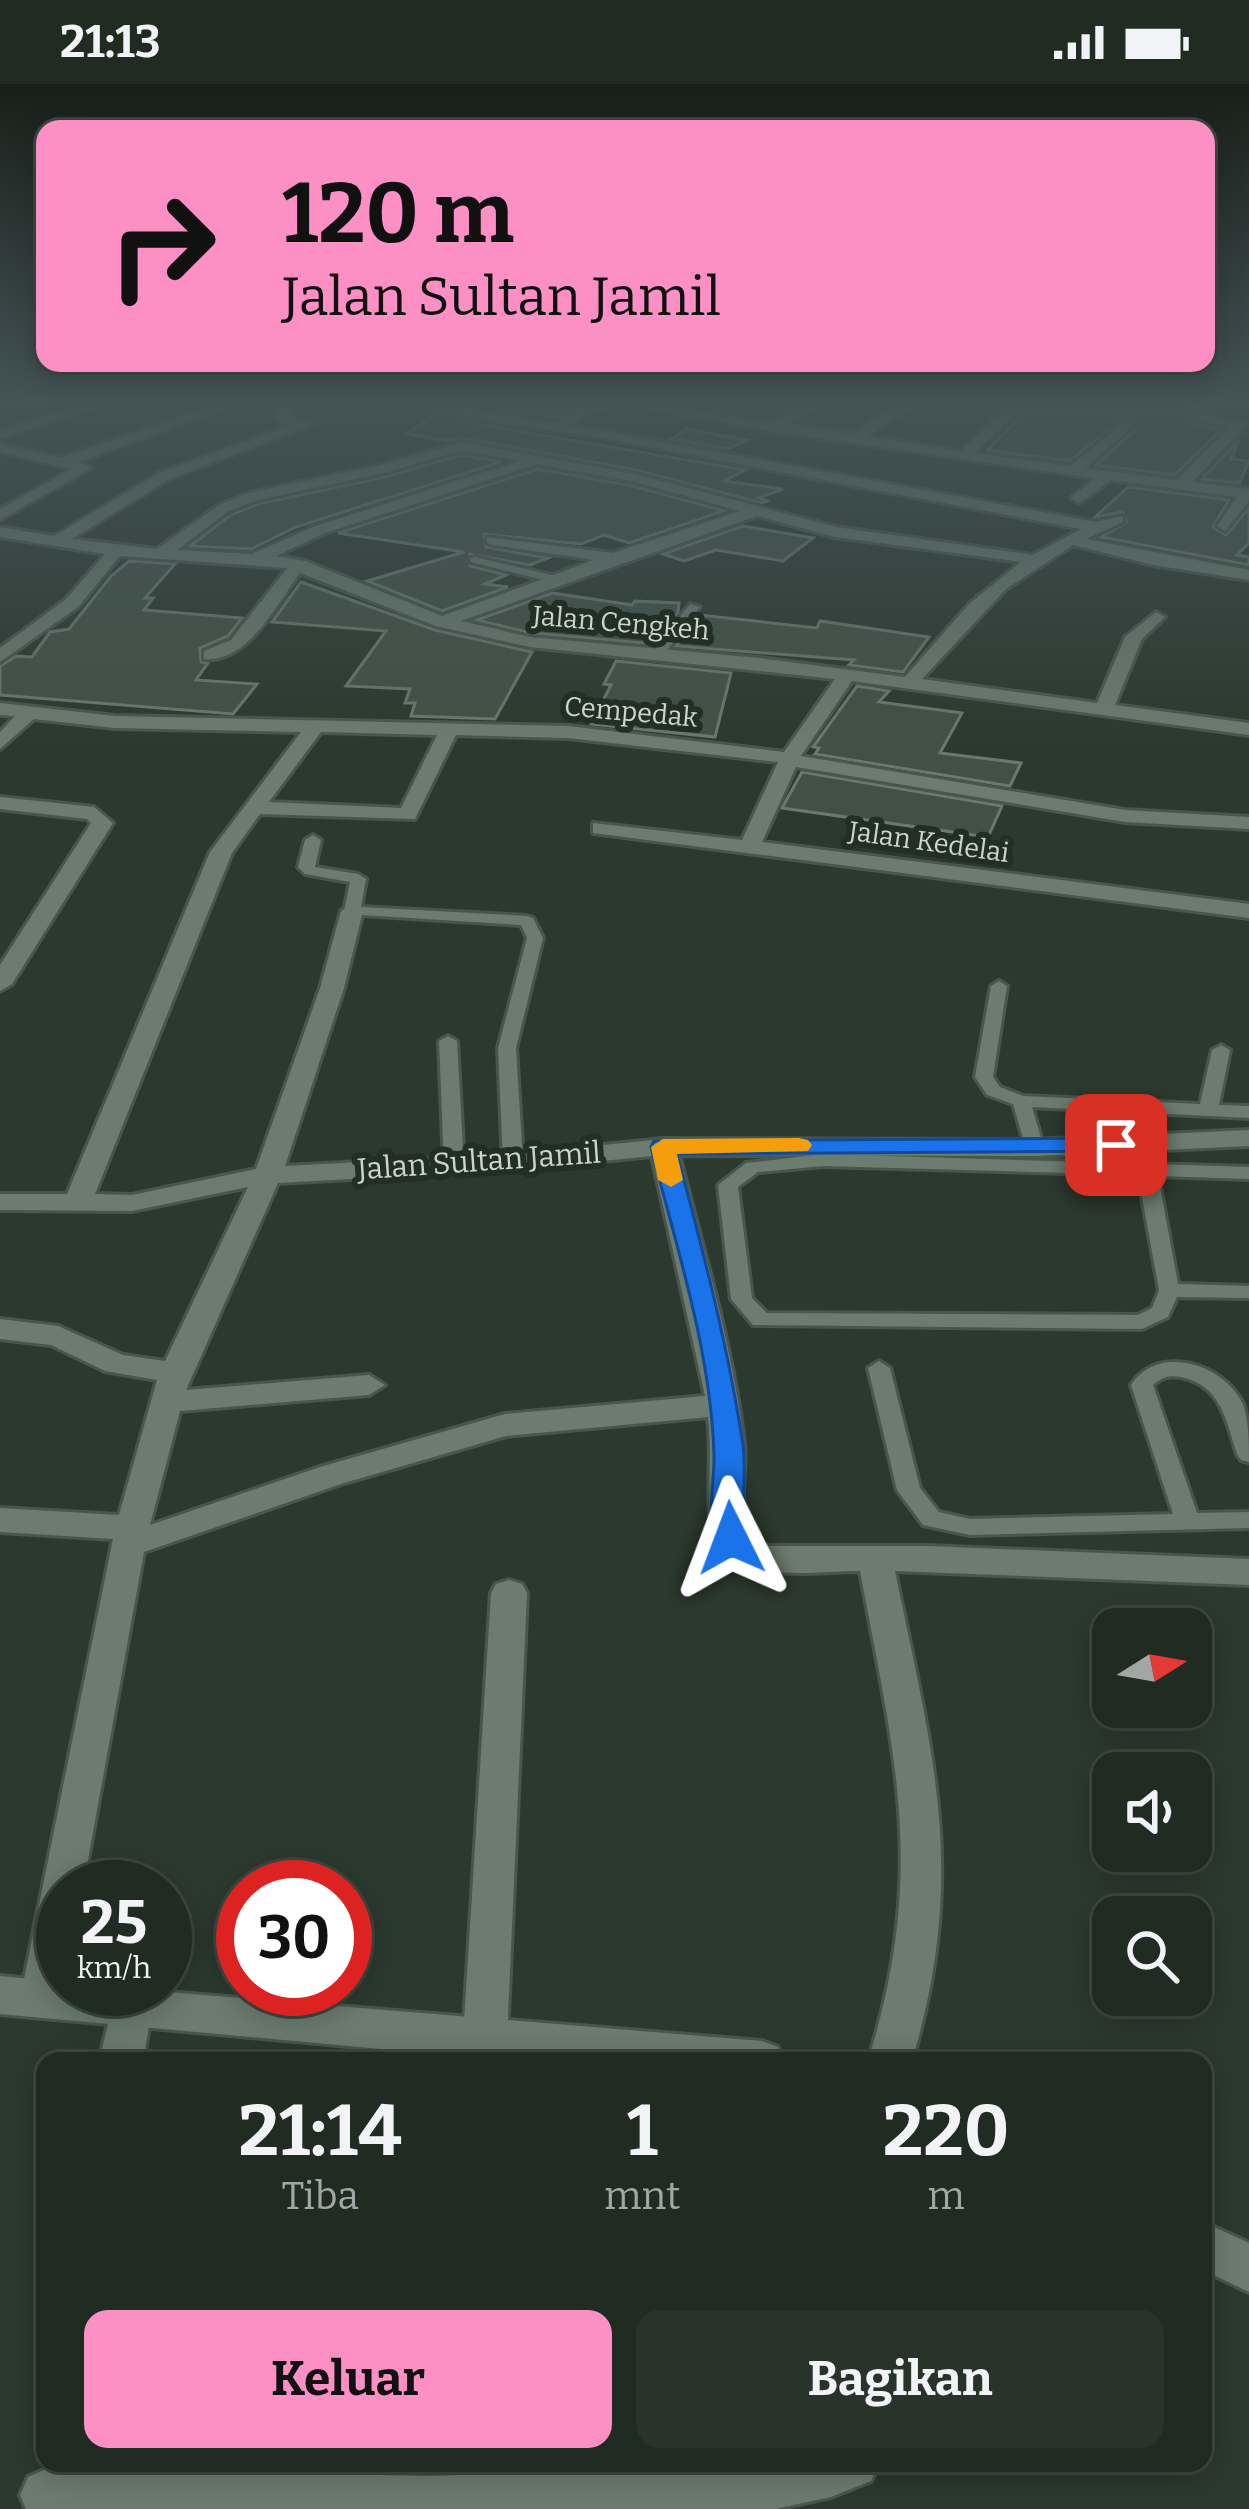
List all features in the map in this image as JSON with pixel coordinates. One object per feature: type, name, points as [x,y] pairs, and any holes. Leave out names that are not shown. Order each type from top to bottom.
[{"type":"street","points":[[52,544],[94,517]]},
{"type":"street","points":[[163,552],[213,517]]},
{"type":"street","points":[[257,558],[359,517]]},
{"type":"street","points":[[442,622],[614,557],[737,517]]},
{"type":"street","points":[[784,517],[835,532],[1031,560]]},
{"type":"street","points":[[1044,517],[1096,527]]},
{"type":"street","points":[[1225,526],[1231,517]]},
{"type":"street","points":[[908,686],[962,621],[1031,560],[1065,539],[1117,519]]},
{"type":"street","name":"Jalan Cengkeh","points":[[0,532],[52,544],[299,565],[442,622],[530,642],[848,674],[908,686],[1249,729]]},
{"type":"street","points":[[1065,539],[1153,560],[1249,574]]},
{"type":"street","points":[[493,540],[614,557]]},
{"type":"street","points":[[0,657],[72,603],[116,551]]},
{"type":"street","points":[[210,655],[237,644],[299,565]]},
{"type":"street","points":[[1103,711],[1134,637],[1156,617]]},
{"type":"street","points":[[750,845],[791,756],[848,674]]},
{"type":"street","name":"Cempedak","points":[[0,710],[115,722],[568,732],[791,756],[823,769],[1125,815],[1249,823]]},
{"type":"street","points":[[0,743],[30,712]]},
{"type":"street","points":[[77,1203],[221,852],[314,728]]},
{"type":"street","points":[[258,808],[408,815],[449,730]]},
{"type":"street","points":[[0,803],[94,813],[102,823],[0,984]]},
{"type":"street","name":"Jalan Kedelai","points":[[601,828],[750,845],[931,874],[1249,911]]},
{"type":"street","points":[[21,1997],[170,1387],[268,1175],[332,988],[352,911]]},
{"type":"street","name":"Jalan Sultan Jamil","points":[[0,1202],[149,1202],[268,1175],[513,1162],[663,1147],[1034,1148],[1249,1138]]},
{"type":"street","points":[[663,1147],[711,1332],[729,1453],[726,1514],[735,1546],[758,1559],[874,1557],[1249,1572]]},
{"type":"street","points":[[0,1329],[58,1336],[170,1387],[369,1385]]},
{"type":"street","points":[[0,1520],[130,1537],[505,1425],[722,1405]]},
{"type":"street","points":[[874,1557],[919,1790],[924,1862],[907,2009],[893,2052]]},
{"type":"street","points":[[484,2038],[509,1593]]},
{"type":"street","points":[[192,2015],[653,2052]]},
{"type":"street","points":[[123,2052],[129,2016]]},
{"type":"street","points":[[1212,2250],[1249,2268]]},
{"type":"street","points":[[46,2489],[419,2504],[579,2500],[765,2485],[818,2472]]},
{"type":"lane","points":[[475,560],[560,580]]},
{"type":"lane","points":[[658,653],[694,608]]},
{"type":"lane","points":[[313,840],[306,867],[358,879],[352,911],[527,921],[535,938],[507,1048],[513,1162]]},
{"type":"lane","points":[[999,986],[984,1077],[993,1091],[1021,1102],[1249,1112]]},
{"type":"lane","points":[[448,1041],[454,1165]]},
{"type":"lane","points":[[1208,1111],[1221,1050]]},
{"type":"lane","points":[[1021,1102],[1034,1148]]},
{"type":"lane","points":[[1147,1172],[1169,1290],[1161,1312],[1142,1322],[761,1320],[742,1299],[728,1185],[753,1167],[823,1160],[1249,1173]]},
{"type":"lane","points":[[1169,1290],[1249,1292]]},
{"type":"lane","points":[[879,1368],[909,1490],[931,1519],[970,1527],[1249,1520]]},
{"type":"lane","points":[[1188,1523],[1142,1385],[1148,1375],[1164,1368],[1216,1379],[1226,1391],[1249,1454]]},
{"type":"building","points":[[228,517],[327,517],[251,549],[190,546]]},
{"type":"building","points":[[387,517],[706,517],[629,543],[604,535],[581,544],[484,534],[486,547],[548,558],[530,565],[470,554],[470,566],[506,575],[485,584],[508,587],[442,611],[367,581],[464,552],[338,533]]},
{"type":"building","points":[[1125,517],[1219,517],[1213,527],[1226,535],[1241,517],[1249,517],[1249,543],[1237,555],[1249,557],[1249,565],[1101,537],[1127,522]]},
{"type":"building","points":[[743,526],[813,538],[783,561],[716,550],[684,561],[663,554]]},
{"type":"building","points":[[129,561],[175,564],[145,598],[153,598],[144,610],[242,618],[228,636],[200,648],[201,662],[208,663],[196,680],[257,684],[233,714],[0,695],[0,666],[16,656],[32,657],[50,632],[69,629]]},
{"type":"building","points":[[301,582],[435,630],[532,652],[495,719],[411,716],[415,703],[405,703],[410,689],[346,686],[386,631],[272,622]]},
{"type":"building","points":[[552,593],[632,605],[635,601],[679,603],[678,612],[654,644],[531,633],[477,620]]},
{"type":"building","points":[[700,615],[817,628],[820,621],[929,637],[903,672],[849,665],[854,660],[676,646]]},
{"type":"building","points":[[616,661],[731,673],[715,737],[591,724],[611,685],[604,684]]},
{"type":"building","points":[[857,686],[889,691],[879,702],[962,713],[940,753],[1021,763],[1010,786],[815,754],[819,748],[813,747]]},
{"type":"building","points":[[802,772],[1002,806],[988,837],[782,808]]},
{"type":"slow traffic","points":[[671,1180],[663,1147],[799,1145]]},
{"type":"route","points":[[731,1538],[726,1514],[729,1453],[711,1332],[663,1147],[1116,1145]]}]
